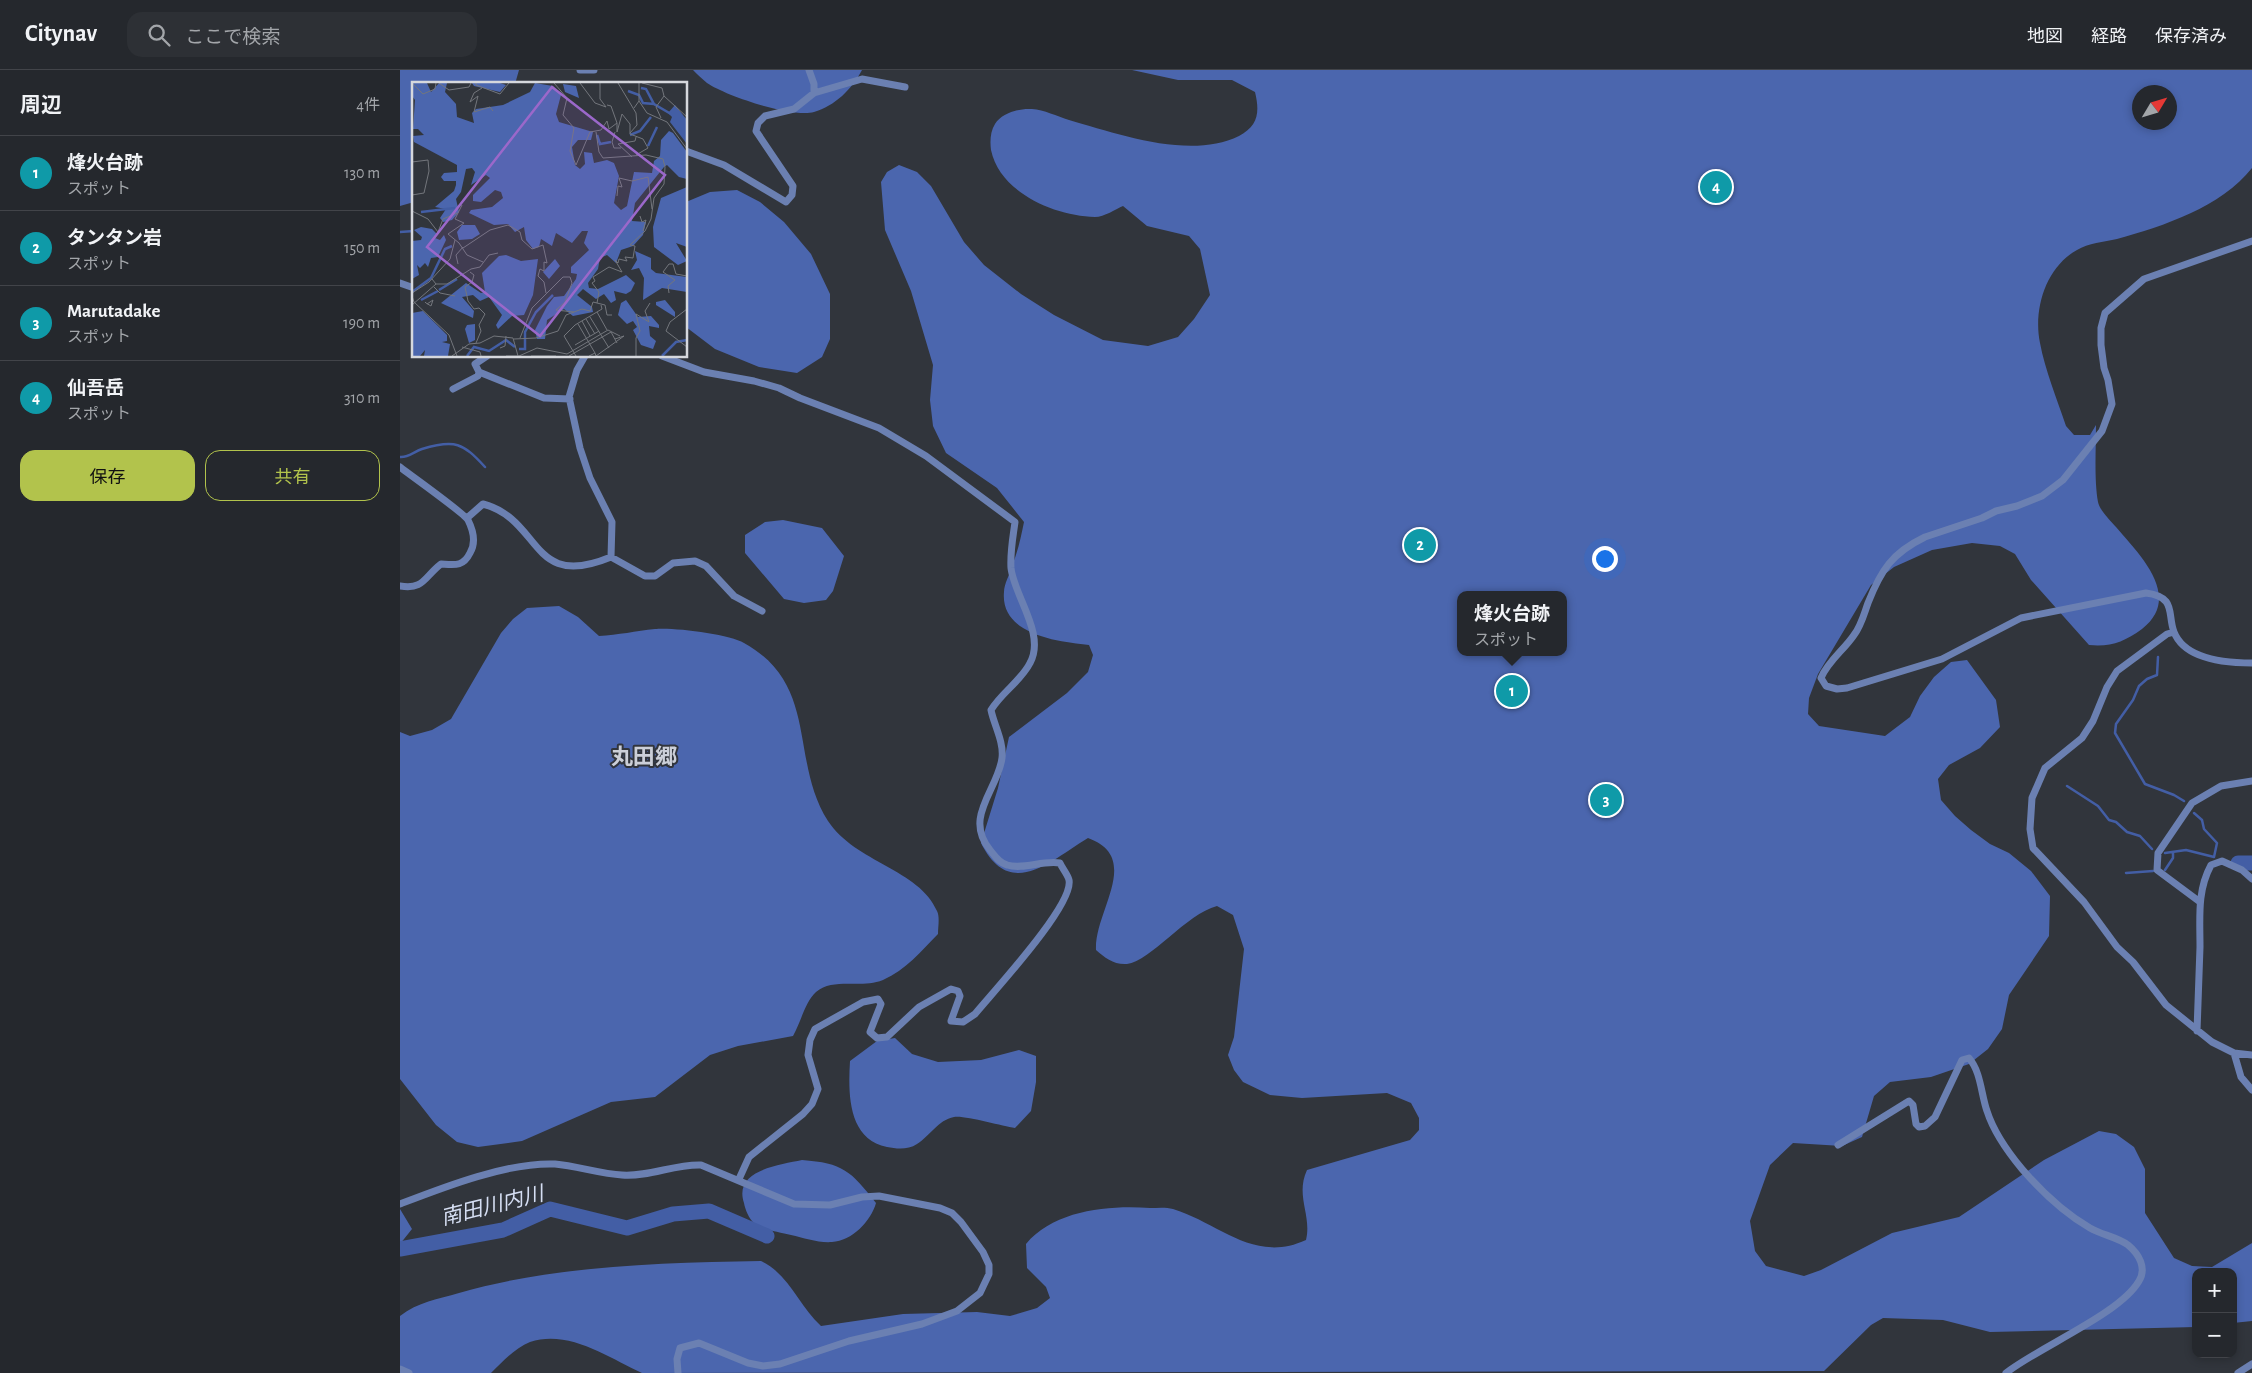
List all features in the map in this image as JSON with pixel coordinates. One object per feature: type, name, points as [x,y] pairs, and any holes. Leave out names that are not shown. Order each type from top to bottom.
[{"type":"street","points":[[580,70],[594,70]]},
{"type":"street","points":[[809,70],[814,84],[814,93]]},
{"type":"street","points":[[688,151],[724,165],[786,202],[792,195],[793,186],[756,131],[758,124],[765,116],[794,109],[814,93],[862,79],[905,87]]},
{"type":"street","points":[[2252,241],[2144,279],[2105,313],[2101,328],[2104,368],[2112,404],[2102,431],[2079,461],[2063,480],[2042,496],[1925,537],[1908,545],[1892,558],[1873,590],[1855,635],[1824,670],[1821,678],[1826,686],[1837,689],[1847,688],[1942,659],[2021,618],[2064,611],[2146,593],[2162,598],[2171,611],[2174,632],[2183,644],[2195,652],[2213,660],[2229,663],[2252,663]]},
{"type":"street","points":[[400,283],[412,287]]},
{"type":"street","points":[[484,358],[475,364],[479,372],[544,398],[570,399]]},
{"type":"street","points":[[584,358],[576,370],[570,399],[580,448],[590,478],[612,522],[611,557]]},
{"type":"street","points":[[667,358],[704,372],[754,381],[779,388],[879,428],[926,456],[1015,522],[1011,568],[1028,613],[1034,649],[1032,661],[1023,675],[997,700],[991,710],[1003,755],[1000,769],[981,815],[980,830],[982,840],[1004,865],[1017,868],[1052,862],[1060,863],[1069,879],[1068,890],[1058,912],[975,1014],[963,1022],[951,1021],[960,996],[958,991],[951,989],[919,1008],[887,1038],[877,1038],[870,1032],[882,1004],[878,999],[863,1002],[815,1029],[810,1040],[808,1054],[818,1089],[812,1104],[803,1114],[748,1157],[739,1179]]},
{"type":"street","points":[[453,389],[478,376],[479,372]]},
{"type":"street","points":[[400,467],[467,518],[474,538],[472,550],[465,562],[459,565],[441,564],[431,572],[420,586],[412,588],[400,586]]},
{"type":"street","points":[[467,518],[483,504],[495,508],[520,527],[544,557],[556,564],[574,566],[598,562],[611,557]]},
{"type":"street","points":[[611,557],[645,576],[655,576],[673,563],[694,562],[706,566],[734,596],[762,611]]},
{"type":"street","points":[[2174,632],[2167,634],[2117,671],[2106,687],[2093,721],[2082,738],[2045,768],[2032,798],[2030,829],[2033,848],[2042,860],[2084,902],[2117,947],[2134,962],[2166,1004],[2212,1042],[2234,1054],[2252,1055]]},
{"type":"street","points":[[2200,902],[2157,870],[2158,853],[2192,804],[2220,786],[2252,782]]},
{"type":"street","points":[[2197,1031],[2200,902],[2206,875],[2211,864],[2216,862],[2231,864],[2252,879]]},
{"type":"street","points":[[2234,1054],[2241,1077],[2252,1090]]},
{"type":"street","points":[[1838,1146],[1902,1103],[1909,1101],[1913,1106],[1916,1124],[1920,1128],[1925,1126],[1935,1117],[1962,1060],[1969,1058],[1975,1065],[1987,1112],[1998,1138],[2022,1168],[2065,1211],[2091,1229],[2127,1245],[2139,1256],[2142,1269],[2140,1279],[2133,1289],[2094,1320],[2023,1359],[2006,1373]]},
{"type":"street","points":[[400,1204],[520,1166],[554,1164],[621,1175],[644,1175],[686,1164],[701,1165],[739,1179],[794,1204],[830,1205],[862,1197],[879,1196],[940,1208],[952,1214],[961,1222],[983,1252],[989,1265],[987,1283],[980,1293],[957,1311],[922,1324],[849,1341],[780,1364],[763,1366],[748,1363],[699,1343],[684,1346],[680,1348],[677,1358],[678,1373]]},
{"type":"street","points":[[2238,1373],[2252,1364]]},
{"type":"street","points":[[400,1369],[409,1373]]},
{"type":"shaded area","points":[[400,70],[519,70],[516,82],[412,82],[412,203],[400,206]]},
{"type":"shaded area","points":[[693,70],[862,70],[848,90],[836,101],[814,112],[804,113],[759,105],[729,94],[707,83]]},
{"type":"shaded area","points":[[1132,70],[2252,70],[2252,168],[2224,194],[2190,213],[2154,228],[2117,239],[2091,244],[2066,257],[2050,278],[2040,303],[2038,330],[2042,353],[2066,426],[2074,435],[2090,435],[2096,425],[2098,502],[2103,512],[2146,563],[2153,576],[2158,590],[2159,604],[2154,617],[2142,629],[2123,640],[2111,644],[2089,645],[2031,580],[2015,554],[2000,546],[1972,543],[1932,550],[1894,567],[1871,585],[1818,674],[1809,698],[1808,714],[1819,726],[1885,736],[1910,717],[1920,696],[1934,677],[1951,662],[1967,660],[1996,700],[2000,727],[1980,748],[1949,765],[1938,779],[1941,800],[1971,830],[1990,844],[2009,853],[2031,871],[2050,896],[2049,936],[2009,995],[2002,1029],[1988,1049],[1969,1064],[1931,1077],[1890,1082],[1874,1096],[1862,1137],[1842,1146],[1793,1143],[1770,1165],[1750,1221],[1755,1251],[1766,1266],[1804,1276],[1821,1270],[1892,1233],[1959,1217],[2044,1160],[2099,1131],[2116,1134],[2134,1147],[2145,1169],[2145,1213],[2174,1258],[2192,1266],[2212,1267],[2252,1243],[2252,1321],[2237,1323],[2237,1268],[2192,1268],[2192,1327],[1990,1332],[1943,1320],[1883,1318],[1871,1325],[1824,1371],[642,1373],[602,1353],[574,1342],[545,1339],[530,1342],[519,1348],[491,1373],[400,1373],[400,1316],[414,1307],[436,1299],[533,1276],[609,1267],[761,1261],[779,1274],[821,1326],[903,1314],[977,1312],[1010,1316],[1037,1308],[1050,1298],[1046,1287],[1027,1268],[1026,1244],[1051,1224],[1083,1212],[1100,1209],[1167,1208],[1190,1215],[1237,1239],[1270,1247],[1287,1246],[1306,1240],[1307,1222],[1303,1188],[1307,1170],[1410,1140],[1419,1130],[1419,1118],[1411,1103],[1387,1093],[1302,1098],[1270,1095],[1243,1082],[1234,1070],[1228,1055],[1234,1037],[1244,949],[1233,915],[1217,906],[1193,918],[1147,955],[1136,961],[1127,964],[1114,962],[1096,950],[1097,935],[1112,887],[1114,872],[1112,858],[1104,847],[1088,838],[1045,865],[1031,871],[1018,873],[1005,870],[992,860],[981,843],[998,788],[1009,737],[1067,693],[1088,672],[1093,655],[1089,645],[1062,642],[1034,634],[1021,627],[1011,618],[1005,606],[1005,586],[1018,549],[1024,522],[997,488],[946,453],[933,426],[930,400],[933,365],[911,291],[885,230],[881,182],[887,172],[899,165],[917,172],[931,186],[964,242],[984,265],[1021,294],[1054,315],[1103,340],[1148,346],[1178,337],[1194,319],[1210,295],[1200,249],[1189,236],[1147,226],[1123,206],[1098,217],[1079,216],[1047,207],[1031,199],[1017,190],[996,165],[990,144],[992,130],[998,120],[1011,112],[1032,109],[1131,138],[1177,145],[1199,146],[1220,143],[1239,136],[1254,123],[1257,113],[1255,92],[1232,80],[1178,80]]},
{"type":"shaded area","points":[[737,190],[760,202],[784,222],[811,254],[830,294],[830,339],[822,357],[797,373],[759,367],[715,349],[688,329],[688,201],[710,192]]},
{"type":"shaded area","points":[[783,520],[822,528],[844,556],[833,591],[826,600],[804,603],[784,599],[745,553],[745,535],[765,522]]},
{"type":"shaded area","points":[[559,606],[578,617],[599,636],[655,629],[687,630],[737,640],[768,660],[784,680],[794,702],[816,798],[828,821],[854,847],[902,875],[928,897],[938,913],[938,934],[906,966],[883,980],[865,984],[831,985],[816,992],[806,1007],[793,1036],[738,1046],[710,1055],[655,1097],[611,1102],[522,1141],[478,1147],[457,1142],[436,1125],[400,1079],[400,732],[410,736],[432,730],[451,719],[501,633],[513,619],[527,608]]},
{"type":"shaded area","points":[[895,1038],[912,1054],[938,1062],[981,1060],[1019,1050],[1036,1056],[1036,1082],[1031,1111],[1015,1128],[974,1119],[954,1117],[943,1121],[922,1141],[910,1147],[891,1148],[874,1142],[864,1135],[853,1113],[849,1087],[850,1061],[877,1041]]},
{"type":"shaded area","points":[[802,1160],[837,1166],[860,1183],[876,1203],[870,1217],[860,1229],[839,1241],[816,1241],[767,1229],[750,1219],[746,1211],[742,1192],[745,1183],[751,1176],[771,1167]]},
{"type":"shaded area","points":[[400,1209],[412,1229],[400,1244]]},
{"type":"waterway","points":[[400,232],[412,231]]},
{"type":"waterway","points":[[400,457],[433,446],[451,444],[464,448],[485,467]]},
{"type":"waterway","points":[[2158,657],[2157,675],[2147,679],[2139,686],[2133,700],[2116,724],[2115,733],[2145,784],[2174,795],[2184,801]]},
{"type":"waterway","points":[[2067,786],[2098,806],[2109,820],[2116,822],[2127,832],[2140,836],[2152,849]]},
{"type":"waterway","points":[[2194,813],[2202,820],[2204,829],[2217,843],[2214,857]]},
{"type":"waterway","points":[[2165,853],[2186,850],[2214,857]]},
{"type":"waterway","points":[[2165,870],[2173,858],[2173,853]]},
{"type":"waterway","points":[[2238,863],[2252,863]]},
{"type":"waterway","points":[[2126,873],[2153,871]]},
{"type":"waterway","name":"南田川内川","points":[[400,1249],[503,1230],[550,1209],[627,1228],[673,1214],[709,1211],[767,1236]]},
{"type":"place","name":"仙吾岳","points":[[1716,187]]},
{"type":"place","name":"タンタン岩","points":[[1420,545]]},
{"type":"place","name":"烽火台跡","points":[[1512,691]]},
{"type":"place","name":"Marutadake","points":[[1606,800]]},
{"type":"district","name":"丸田郷","points":[[644,757]]}]
